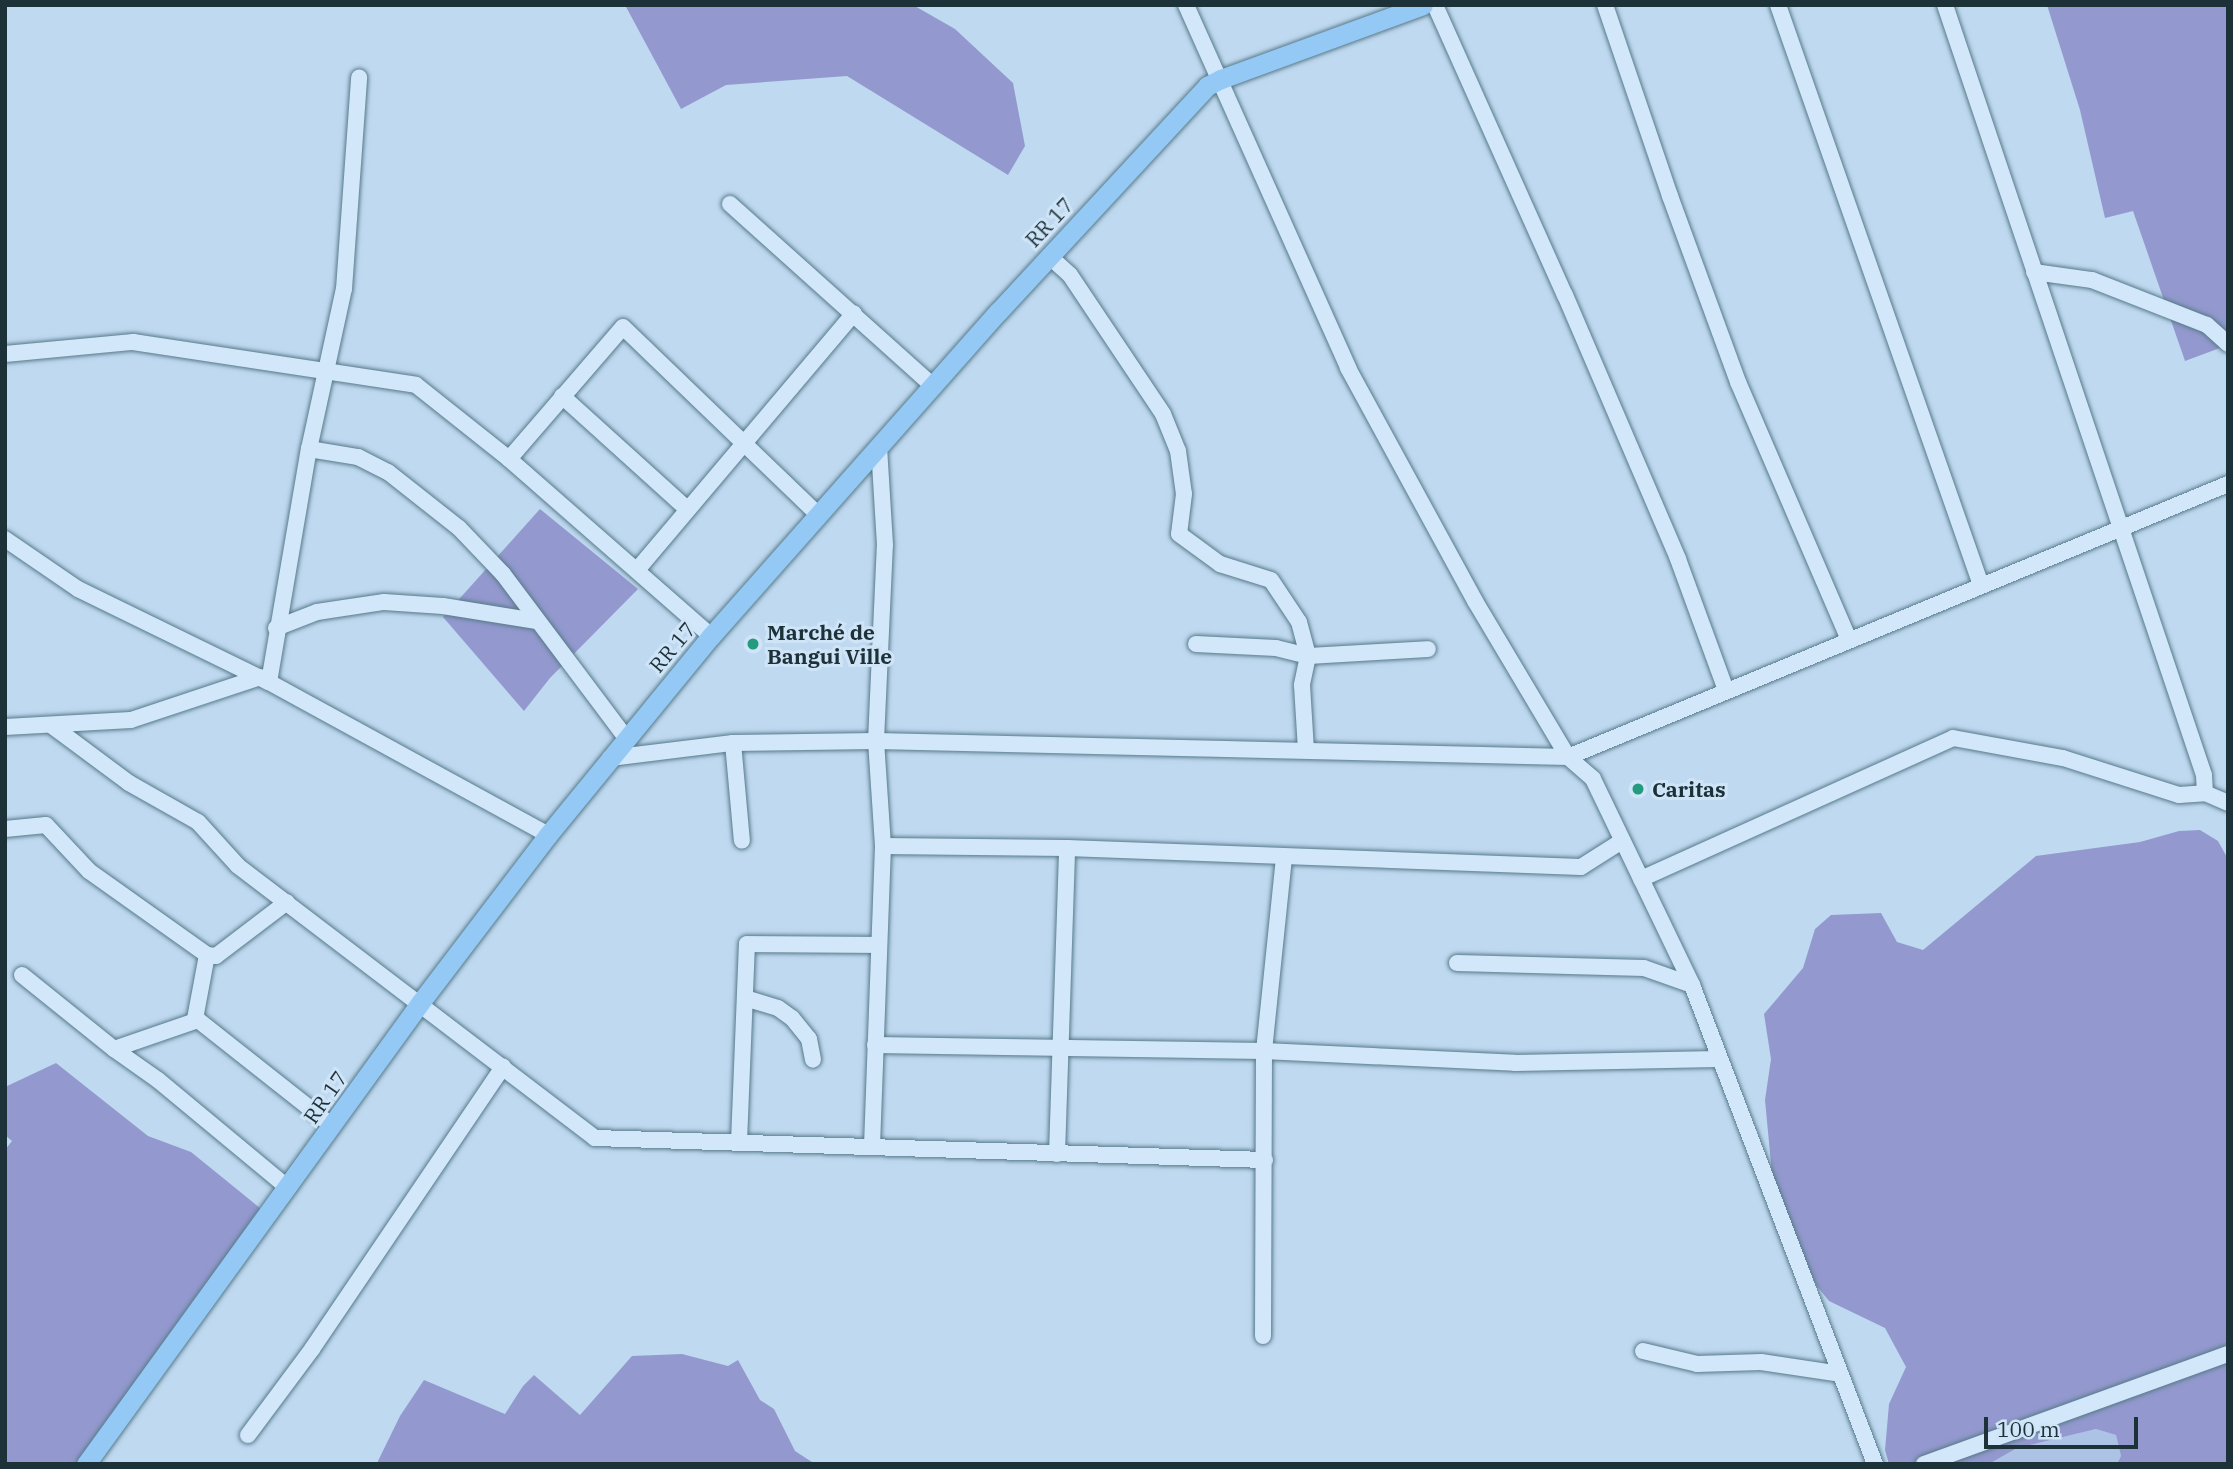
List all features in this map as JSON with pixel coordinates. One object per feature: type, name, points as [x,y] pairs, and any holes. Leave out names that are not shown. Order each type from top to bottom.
[{"type":"main road","name":"RR 17","points":[[86,1464],[420,1003],[548,835],[711,636],[817,513],[879,448],[1049,256],[1207,86],[1423,5]]},
{"type":"street","points":[[1186,5],[1217,81],[1348,368],[1475,601],[1568,757],[1592,779],[1692,985],[1718,1059],[1875,1464]]},
{"type":"street","points":[[1435,5],[1565,295],[1678,559],[1726,690]]},
{"type":"street","points":[[1605,5],[1670,196],[1738,382],[1849,640]]},
{"type":"street","points":[[1778,5],[1982,585]]},
{"type":"street","points":[[1945,5],[2204,775],[2205,793]]},
{"type":"street","points":[[264,679],[309,449],[329,370],[344,289],[359,78]]},
{"type":"street","points":[[730,204],[934,387]]},
{"type":"street","points":[[1049,256],[1070,275],[1163,414],[1178,451],[1184,494],[1179,534],[1220,564],[1271,580],[1299,622],[1308,656],[1302,685],[1306,750]]},
{"type":"street","points":[[2034,272],[2092,280],[2207,325],[2228,344]]},
{"type":"street","points":[[637,570],[686,508],[854,313]]},
{"type":"street","points":[[509,459],[623,327],[817,513]]},
{"type":"street","points":[[5,354],[133,342],[416,385],[509,459],[711,636]]},
{"type":"street","points":[[562,396],[686,508]]},
{"type":"street","points":[[872,1146],[883,846],[877,741],[885,545],[879,448]]},
{"type":"street","points":[[309,449],[349,454],[388,472],[459,528],[496,567],[626,738]]},
{"type":"street","points":[[610,758],[733,743],[877,741],[1568,757],[2228,484]]},
{"type":"street","points":[[5,540],[78,589],[264,679],[548,835]]},
{"type":"street","points":[[276,628],[317,612],[384,603],[443,606],[537,621]]},
{"type":"street","points":[[1196,644],[1276,648],[1308,656],[1428,649]]},
{"type":"street","points":[[5,727],[84,720],[131,720],[264,679]]},
{"type":"street","points":[[51,725],[130,783],[193,818],[238,866],[595,1138],[1265,1160]]},
{"type":"street","points":[[1641,879],[1953,738],[2063,758],[2179,795],[2205,793],[2228,803]]},
{"type":"street","points":[[733,743],[742,841]]},
{"type":"street","points":[[5,829],[46,825],[89,871],[206,954],[216,956],[287,902]]},
{"type":"street","points":[[883,846],[1067,848],[1581,867],[1622,841]]},
{"type":"street","points":[[1057,1154],[1067,848]]},
{"type":"street","points":[[1263,1336],[1264,1051],[1284,858]]},
{"type":"street","points":[[739,1142],[747,944],[878,945]]},
{"type":"street","points":[[195,1019],[206,954]]},
{"type":"street","points":[[1457,963],[1644,968],[1692,985]]},
{"type":"street","points":[[22,975],[114,1049],[158,1080],[288,1188]]},
{"type":"street","points":[[745,998],[778,1008],[792,1018],[809,1039],[813,1060]]},
{"type":"street","points":[[114,1049],[195,1019]]},
{"type":"street","points":[[195,1019],[332,1126]]},
{"type":"street","points":[[875,1045],[1264,1051],[1515,1063],[1718,1059]]},
{"type":"street","points":[[248,1436],[312,1349],[503,1067]]},
{"type":"street","points":[[1643,1351],[1697,1364],[1761,1362],[1840,1374]]},
{"type":"street","points":[[1924,1464],[2228,1354]]},
{"type":"shaded area","points":[[625,5],[913,5],[955,29],[1013,83],[1025,146],[1008,175],[847,76],[726,85],[681,109]]},
{"type":"shaded area","points":[[2047,5],[2228,5],[2228,345],[2185,361],[2133,211],[2105,218],[2080,110]]},
{"type":"shaded area","points":[[540,509],[638,589],[550,678],[524,711],[443,617]]},
{"type":"shaded area","points":[[2200,830],[2218,841],[2228,859],[2228,1464],[2117,1464],[2121,1456],[2116,1435],[2096,1429],[2017,1448],[1989,1464],[1889,1464],[1885,1450],[1889,1404],[1906,1367],[1885,1328],[1829,1301],[1816,1285],[1773,1185],[1765,1100],[1771,1059],[1764,1014],[1803,968],[1815,929],[1831,915],[1881,913],[1897,942],[1923,950],[2036,856],[2140,842],[2179,831]]},
{"type":"shaded area","points":[[56,1063],[148,1136],[191,1152],[266,1213],[75,1464],[5,1464],[5,1150],[12,1141],[5,1135],[5,1087]]},
{"type":"shaded area","points":[[682,1354],[728,1366],[738,1360],[760,1400],[774,1409],[795,1451],[815,1464],[377,1463],[400,1416],[424,1380],[505,1414],[523,1386],[534,1375],[580,1415],[632,1356]]},
{"type":"shaded area","points":[[2096,1429],[2116,1435],[2121,1456],[2117,1464],[1989,1464],[2017,1448]]},
{"type":"place","name":"Marché de Bangui Ville","points":[[753,644]]},
{"type":"place","name":"Caritas","points":[[1638,789]]}]
